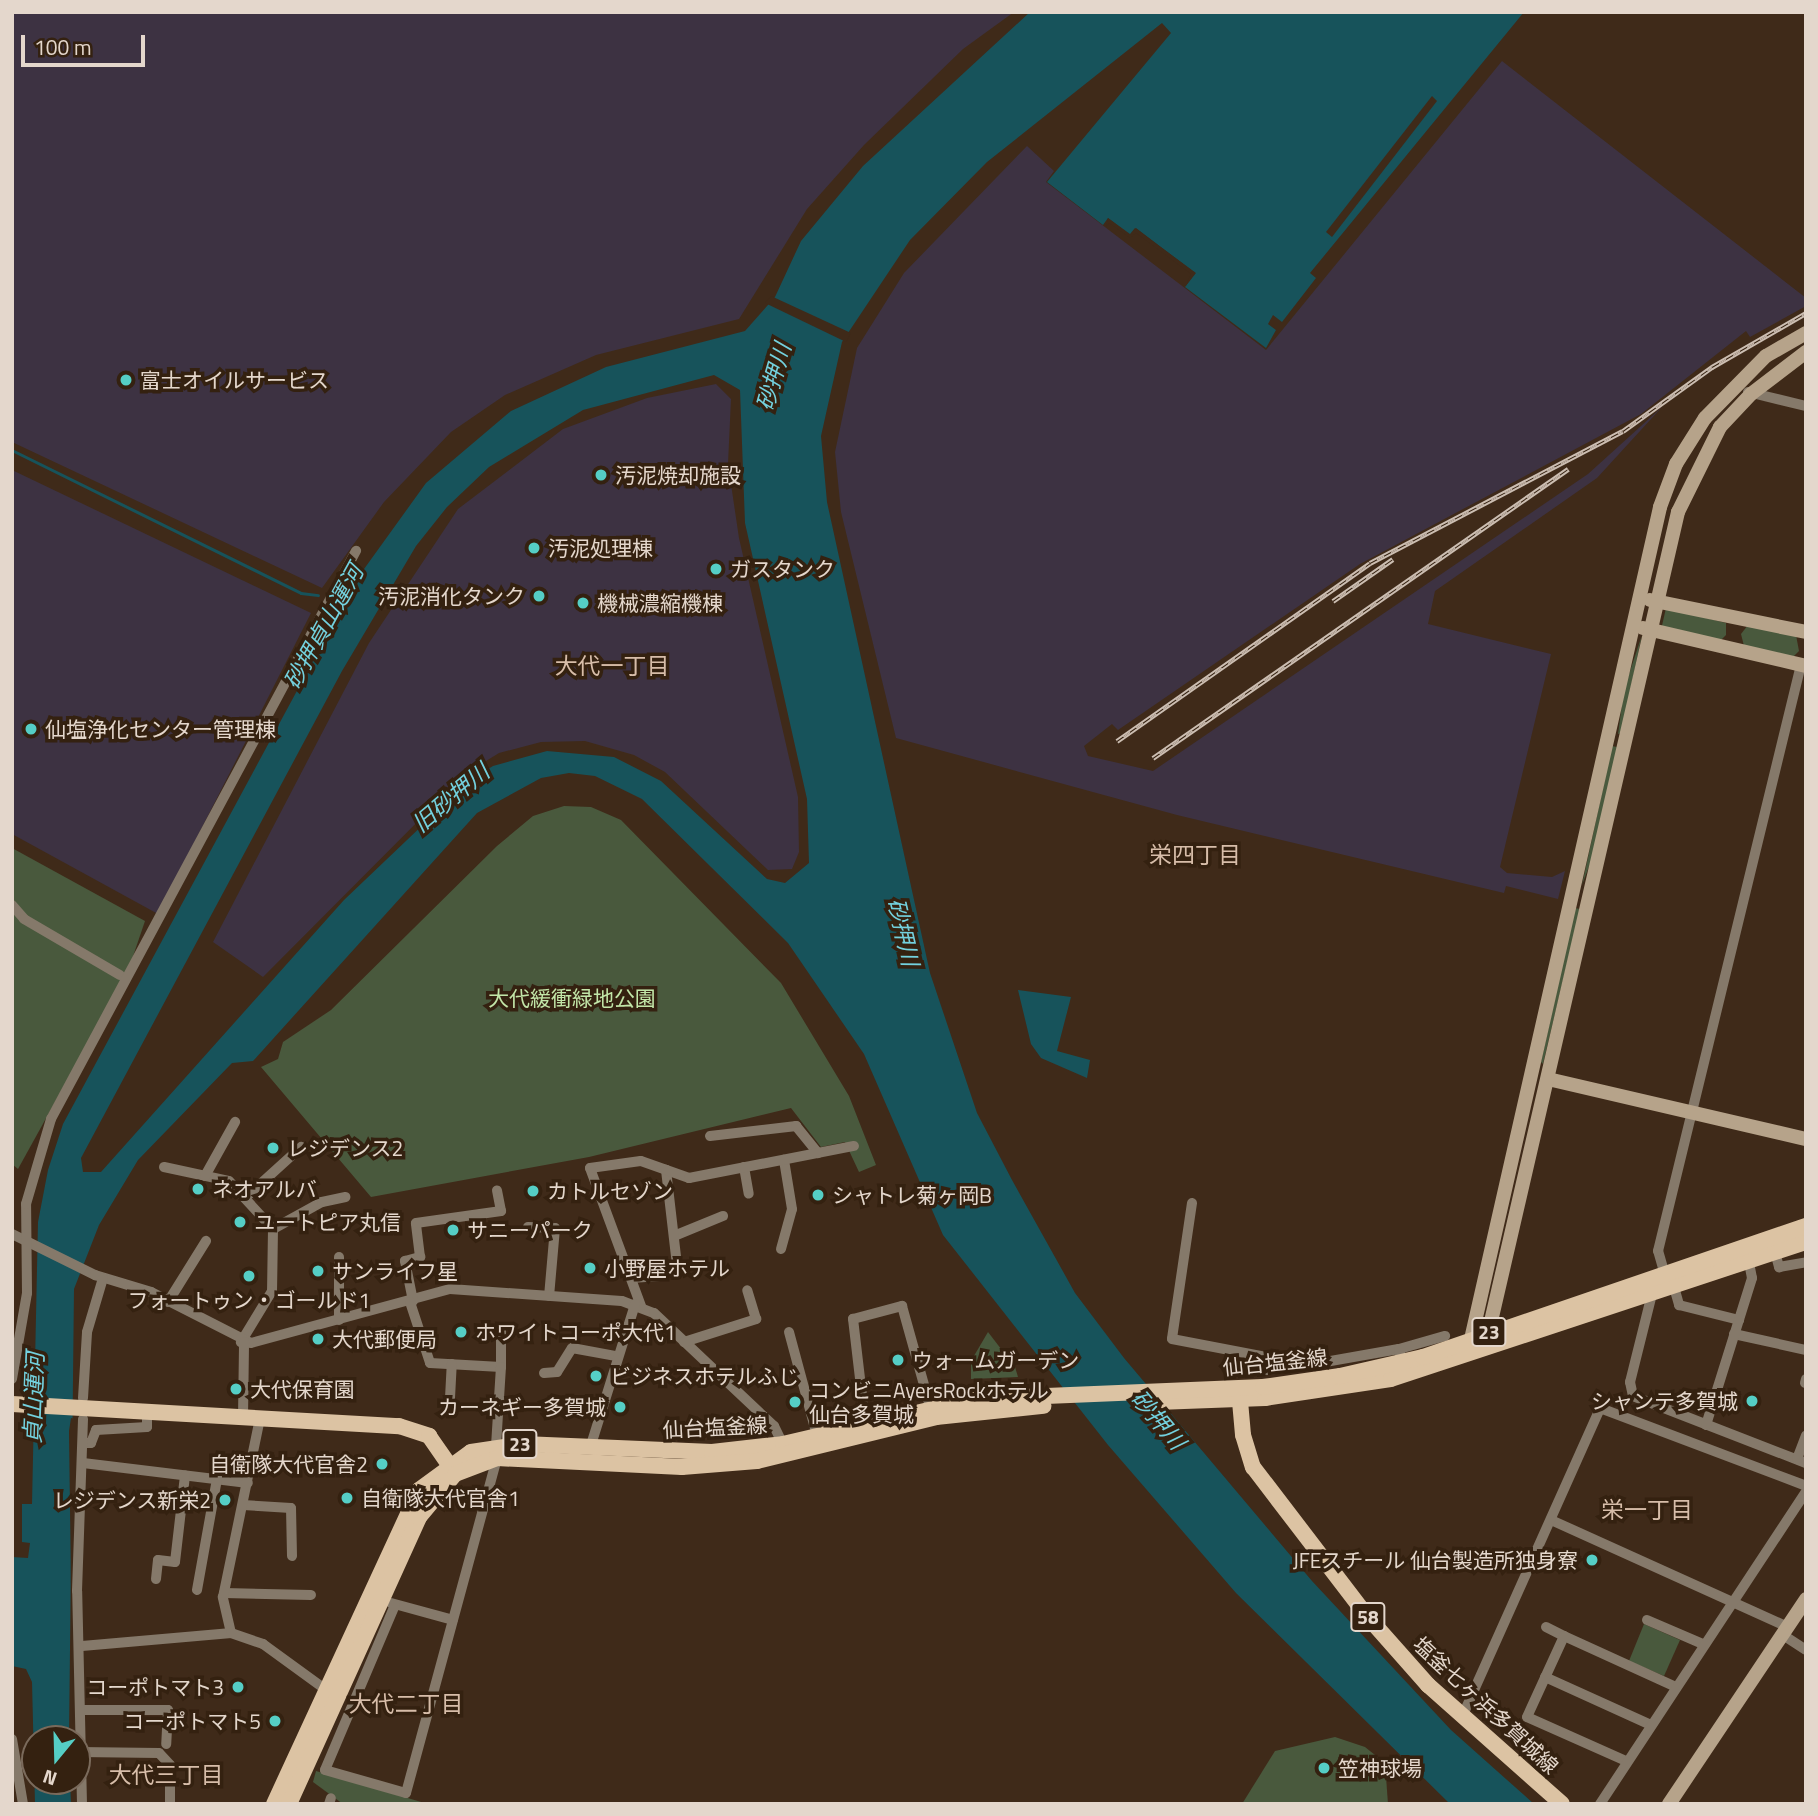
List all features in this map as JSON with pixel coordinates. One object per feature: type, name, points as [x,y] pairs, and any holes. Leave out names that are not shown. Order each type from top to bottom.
[{"type":"main road","name":"仙台塩釜線","points":[[289,1804],[332,1693],[419,1490],[451,1468],[497,1452],[590,1448],[687,1453],[785,1450],[817,1436],[865,1421],[930,1406],[1349,1387],[1467,1356],[1652,1294],[1669,1281],[1806,1226]]},
{"type":"main road","name":"仙台塩釜線","points":[[1239,1394],[1471,1339],[1669,1281],[1749,1262],[1806,1242]]},
{"type":"main road","name":"塩釜七ヶ浜多賀城線","points":[[1239,1394],[1247,1451],[1266,1485],[1397,1653],[1462,1717],[1562,1804]]},
{"type":"main road","name":"仙台塩釜線","points":[[497,1452],[682,1467],[785,1450],[936,1418],[1058,1400]]},
{"type":"main road","points":[[21,1405],[408,1428],[429,1436],[451,1468]]},
{"type":"main road","name":"仙台塩釜線","points":[[274,1804],[332,1693],[388,1602],[419,1517],[451,1468]]},
{"type":"street","points":[[1467,1356],[1633,626],[1676,464],[1732,385],[1806,333]]},
{"type":"street","points":[[1485,1349],[1658,599],[1687,485],[1720,427],[1751,394],[1806,352]]},
{"type":"street","points":[[1732,385],[1751,394],[1806,406]]},
{"type":"street","points":[[12,1379],[25,1243],[26,1204],[51,1119],[356,551]]},
{"type":"street","points":[[1639,601],[1658,599],[1806,632]]},
{"type":"street","points":[[1633,626],[1804,665],[1658,1251],[1679,1305],[1739,1320]]},
{"type":"street","points":[[12,905],[24,919],[120,975]]},
{"type":"street","points":[[1531,1078],[1548,1079],[1806,1139]]},
{"type":"street","points":[[205,1176],[235,1122]]},
{"type":"street","points":[[710,1136],[796,1126],[818,1153]]},
{"type":"street","points":[[590,1448],[616,1356],[638,1305],[631,1278],[590,1168],[641,1161],[689,1178],[854,1146]]},
{"type":"street","points":[[245,1198],[301,1147]]},
{"type":"street","points":[[781,1249],[792,1209],[784,1160]]},
{"type":"street","points":[[164,1167],[229,1181],[274,1229],[272,1291],[242,1342],[243,1417]]},
{"type":"street","points":[[744,1167],[749,1195]]},
{"type":"street","points":[[631,1278],[660,1276],[677,1265],[666,1170]]},
{"type":"street","points":[[1506,1187],[1522,1190]]},
{"type":"street","points":[[497,1191],[501,1211],[416,1223],[420,1257],[405,1261],[411,1301],[430,1363],[501,1367]]},
{"type":"street","points":[[274,1229],[322,1202],[345,1196]]},
{"type":"street","points":[[1192,1203],[1172,1339],[1308,1365]]},
{"type":"street","points":[[674,1236],[723,1216]]},
{"type":"street","points":[[528,1227],[555,1228],[549,1296]]},
{"type":"street","points":[[12,1234],[25,1243],[99,1277],[169,1302],[242,1342],[339,1320],[450,1289],[638,1305],[684,1342],[774,1426],[785,1450]]},
{"type":"street","points":[[169,1302],[206,1241]]},
{"type":"street","points":[[1775,1252],[1779,1267],[1806,1262]]},
{"type":"street","points":[[339,1320],[340,1257]]},
{"type":"street","points":[[1706,1425],[1752,1278],[1749,1262]]},
{"type":"street","points":[[82,1725],[82,1646],[77,1591],[83,1463],[82,1409],[88,1332],[99,1277]]},
{"type":"street","points":[[684,1342],[756,1319],[747,1290]]},
{"type":"street","points":[[1652,1294],[1629,1389],[1640,1400],[1802,1461],[1806,1436]]},
{"type":"street","points":[[865,1421],[853,1319],[902,1307],[930,1406]]},
{"type":"street","points":[[453,1620],[388,1602],[325,1770],[405,1793],[453,1620],[497,1452],[502,1327]]},
{"type":"street","points":[[789,1332],[817,1436]]},
{"type":"street","points":[[1734,1334],[1806,1350]]},
{"type":"street","points":[[1267,1370],[1401,1356],[1445,1336]]},
{"type":"street","points":[[544,1373],[557,1372],[572,1348],[616,1356]]},
{"type":"street","points":[[450,1398],[452,1364]]},
{"type":"street","points":[[1462,1717],[1600,1409],[1806,1486]]},
{"type":"street","points":[[83,1443],[91,1443],[96,1430],[147,1427],[147,1412]]},
{"type":"street","points":[[231,1633],[224,1593],[260,1418]]},
{"type":"street","points":[[83,1463],[248,1483]]},
{"type":"street","points":[[156,1579],[158,1560],[174,1562],[185,1476]]},
{"type":"street","points":[[197,1590],[216,1479]]},
{"type":"street","points":[[1600,1804],[1703,1644],[1806,1492]]},
{"type":"street","points":[[243,1505],[291,1508],[292,1556]]},
{"type":"street","points":[[1551,1520],[1734,1601],[1785,1631],[1806,1650]]},
{"type":"street","points":[[224,1593],[311,1595]]},
{"type":"street","points":[[1669,1804],[1806,1599]]},
{"type":"street","points":[[1647,1620],[1703,1644]]},
{"type":"street","points":[[1546,1627],[1676,1687]]},
{"type":"street","points":[[82,1646],[231,1633],[263,1644],[332,1693]]},
{"type":"street","points":[[1564,1636],[1527,1717],[1626,1761]]},
{"type":"street","points":[[1545,1677],[1651,1725]]},
{"type":"street","points":[[83,1710],[168,1710],[166,1744]]},
{"type":"street","points":[[12,1739],[23,1804]]},
{"type":"street","points":[[91,1752],[159,1753],[170,1765],[170,1804]]},
{"type":"shaded area","points":[[12,12],[1014,12],[963,49],[864,145],[807,209],[739,319],[596,355],[505,395],[451,432],[384,502],[322,588],[12,442]]},
{"type":"shaded area","points":[[1502,61],[1806,298],[1806,306],[1750,337],[1746,331],[1641,414],[1360,564],[1118,730],[1112,724],[1084,746],[1088,756],[1153,771],[1588,474],[1662,407],[1597,478],[1435,591],[1428,624],[1551,654],[1500,867],[1507,873],[1552,877],[1565,871],[1558,899],[1506,886],[1504,893],[1177,815],[896,738],[841,512],[835,452],[857,348],[904,273],[1027,146],[1054,171],[1046,182],[1266,350]]},
{"type":"shaded area","points":[[716,384],[731,399],[728,464],[739,538],[798,797],[799,852],[792,869],[768,870],[665,772],[634,755],[585,741],[541,742],[499,753],[465,774],[263,977],[213,942],[369,643],[458,509],[563,429],[647,398]]},
{"type":"shaded area","points":[[12,470],[311,613],[158,914],[12,834]]},
{"type":"green space","points":[[1666,608],[1726,623],[1726,635],[1720,641],[1661,630]]},
{"type":"green space","points":[[1748,625],[1796,635],[1799,651],[1793,657],[1744,646],[1741,634]]},
{"type":"green space","points":[[1642,635],[1621,733],[1618,734],[1624,689]]},
{"type":"green space","points":[[1612,746],[1617,747],[1598,843],[1582,885]]},
{"type":"green space","name":"大代緩衝緑地公園","points":[[564,806],[591,807],[621,820],[781,983],[849,1096],[876,1165],[859,1172],[845,1142],[821,1147],[791,1108],[589,1157],[371,1197],[261,1067],[278,1059],[283,1042],[331,1010],[497,846],[533,816]]},
{"type":"green space","points":[[12,848],[145,921],[129,968],[18,1169],[12,1164]]},
{"type":"green space","points":[[1575,908],[1580,909],[1543,1064],[1541,1062]]},
{"type":"green space","points":[[988,1332],[1015,1367],[1018,1377],[971,1379],[971,1361]]},
{"type":"green space","points":[[1644,1624],[1680,1640],[1664,1676],[1629,1661]]},
{"type":"green space","name":"笠神球場","points":[[1335,1737],[1365,1747],[1385,1763],[1388,1804],[1242,1804],[1275,1751]]},
{"type":"green space","points":[[316,1771],[428,1804],[343,1804],[313,1782]]},
{"type":"water","name":"砂押川","points":[[1030,12],[1524,12],[1310,273],[1316,278],[1282,322],[1273,315],[1268,324],[1276,330],[1266,348],[1185,287],[1195,273],[1136,228],[1130,235],[1108,218],[1103,225],[1047,182],[1171,33],[1162,23],[987,162],[910,240],[842,342],[821,436],[827,502],[930,973],[977,1113],[1075,1293],[1124,1358],[1312,1581],[1451,1730],[1534,1804],[1450,1804],[1236,1593],[1108,1445],[943,1235],[864,1054],[788,943],[642,799],[595,776],[569,773],[541,778],[477,813],[253,1061],[232,1063],[138,1160],[99,1225],[74,1289],[69,1725],[33,1725],[32,1682],[26,1669],[12,1666],[12,1557],[28,1558],[30,1543],[22,1542],[22,1504],[32,1504],[38,1222],[48,1170],[63,1124],[359,576],[426,483],[511,411],[606,367],[745,331],[775,297],[801,241],[863,166]],"holes":[[[714,375],[740,390],[745,523],[807,799],[809,863],[785,883],[767,879],[661,781],[614,757],[547,751],[493,766],[470,780],[344,900],[101,1172],[83,1172],[81,1158],[342,671],[416,546],[447,507],[489,467],[583,410]]]},
{"type":"water","points":[[1018,990],[1071,997],[1057,1051],[1090,1060],[1087,1078],[1041,1058],[1031,1044]]},
{"type":"water","points":[[35,1795],[71,1795],[71,1804],[35,1804]]},
{"type":"pier","points":[[1432,96],[1437,101],[1332,237],[1326,232]]},
{"type":"pier","points":[[1108,218],[1130,234],[1135,228],[1196,273],[1185,287],[1191,274],[1136,233],[1130,238],[1109,223],[1106,227]]},
{"type":"pier","points":[[771,296],[851,333],[846,342],[765,303]]},
{"type":"pier","points":[[71,1418],[78,1420],[73,1725],[73,1725]]},
{"type":"waterway","name":"砂押貞山運河","points":[[12,450],[301,593],[318,595]]},
{"type":"railway","points":[[1117,741],[1370,563],[1623,431],[1712,367],[1806,313]]},
{"type":"railway","points":[[1153,758],[1568,469]]},
{"type":"railway","points":[[1333,601],[1393,559]]},
{"type":"place","name":"富士オイルサービス","points":[[126,380]]},
{"type":"place","name":"汚泥焼却施設","points":[[601,475]]},
{"type":"place","name":"汚泥処理棟","points":[[534,548]]},
{"type":"place","name":"ガスタンク","points":[[716,569]]},
{"type":"place","name":"汚泥消化タンク","points":[[539,596]]},
{"type":"place","name":"機械濃縮機棟","points":[[583,603]]},
{"type":"place","name":"仙塩浄化センター管理棟","points":[[31,729]]},
{"type":"place","name":"レジデンス2","points":[[273,1148]]},
{"type":"place","name":"ネオアルバ","points":[[198,1189]]},
{"type":"place","name":"カトルセゾン","points":[[533,1191]]},
{"type":"place","name":"シャトレ菊ヶ岡B","points":[[818,1195]]},
{"type":"place","name":"ユートピア丸信","points":[[240,1222]]},
{"type":"place","name":"サニーパーク","points":[[453,1230]]},
{"type":"place","name":"小野屋ホテル","points":[[590,1268]]},
{"type":"place","name":"サンライフ星","points":[[318,1271]]},
{"type":"place","name":"フォートゥン・ゴールド1","points":[[249,1276]]},
{"type":"place","name":"ホワイトコーポ大代1","points":[[461,1332]]},
{"type":"place","name":"大代郵便局","points":[[318,1339]]},
{"type":"place","name":"ウォームガーデン","points":[[898,1360]]},
{"type":"place","name":"ビジネスホテルふじ","points":[[596,1376]]},
{"type":"place","name":"大代保育園","points":[[236,1389]]},
{"type":"place","name":"シャンテ多賀城","points":[[1752,1401]]},
{"type":"place","name":"コンビニAyersRockホテル 仙台多賀城","points":[[795,1402]]},
{"type":"place","name":"カーネギー多賀城","points":[[620,1407]]},
{"type":"place","name":"自衛隊大代官舎2","points":[[382,1464]]},
{"type":"place","name":"自衛隊大代官舎1","points":[[347,1498]]},
{"type":"place","name":"レジデンス新栄2","points":[[225,1500]]},
{"type":"place","name":"JFEスチール 仙台製造所独身寮","points":[[1592,1560]]},
{"type":"place","name":"コーポトマト3","points":[[238,1687]]},
{"type":"place","name":"コーポトマト5","points":[[275,1721]]},
{"type":"place","name":"笠神球場","points":[[1324,1768]]},
{"type":"district","name":"大代一丁目","points":[[612,666]]},
{"type":"district","name":"栄四丁目","points":[[1195,855]]},
{"type":"district","name":"栄一丁目","points":[[1647,1510]]},
{"type":"district","name":"大代二丁目","points":[[406,1704]]},
{"type":"district","name":"大代三丁目","points":[[166,1775]]},
{"type":"water label","name":"旧砂押川","points":[[451,798]]},
{"type":"water label","name":"貞山運河","points":[[34,1398]]}]
